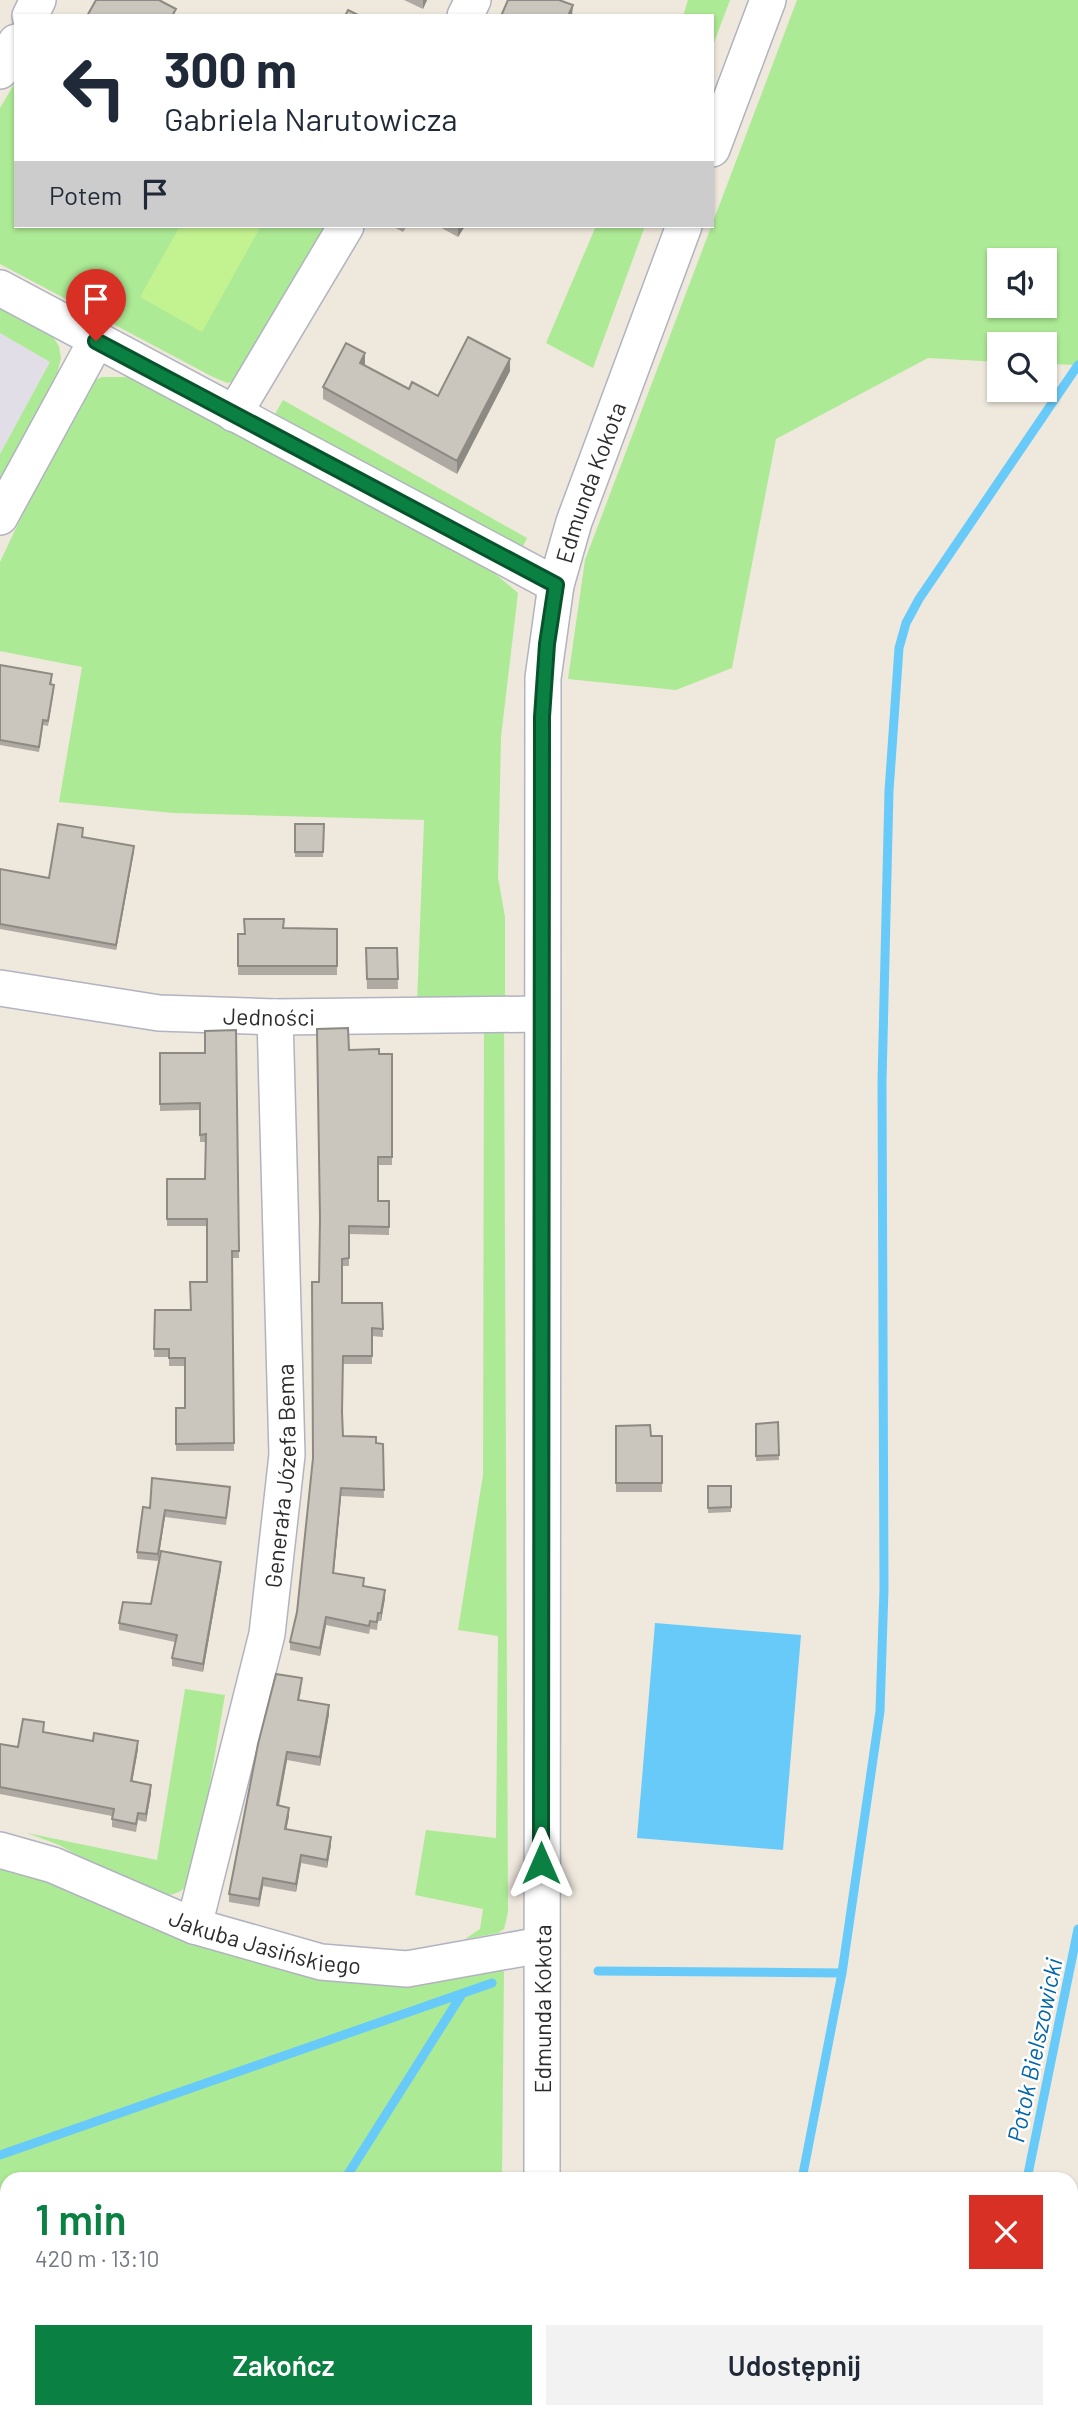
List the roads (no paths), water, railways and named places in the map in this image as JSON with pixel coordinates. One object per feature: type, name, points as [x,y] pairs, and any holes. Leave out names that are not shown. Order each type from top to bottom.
[{"type":"street","points":[[714,144],[768,0]]},
{"type":"street","points":[[0,71],[14,45]]},
{"type":"street","points":[[234,414],[345,228]]},
{"type":"street","name":"Edmunda Kokota","points":[[542,2172],[543,691],[556,585],[583,495],[683,228]]},
{"type":"street","points":[[0,288],[556,585]]},
{"type":"street","points":[[0,517],[96,341]]},
{"type":"street","name":"Jedności","points":[[0,988],[159,1013],[275,1017],[542,1014]]},
{"type":"street","name":"Generała Józefa Bema","points":[[194,1926],[267,1634],[287,1455],[275,1017]]},
{"type":"street","name":"Jakuba Jasińskiego","points":[[0,1850],[53,1865],[194,1926],[321,1962],[407,1969],[541,1945]]},
{"type":"water","points":[[655,1623],[801,1635],[783,1850],[637,1838]]},
{"type":"waterway","points":[[803,2172],[842,1973],[880,1711],[884,1589],[882,1082],[889,791],[899,648],[906,623],[919,599],[1078,365]]},
{"type":"waterway","name":"Potok Bielszowicki","points":[[1028,2172],[1078,1929]]},
{"type":"waterway","points":[[598,1971],[842,1973]]},
{"type":"waterway","points":[[0,2155],[492,1983]]},
{"type":"waterway","points":[[349,2172],[462,1994]]}]
